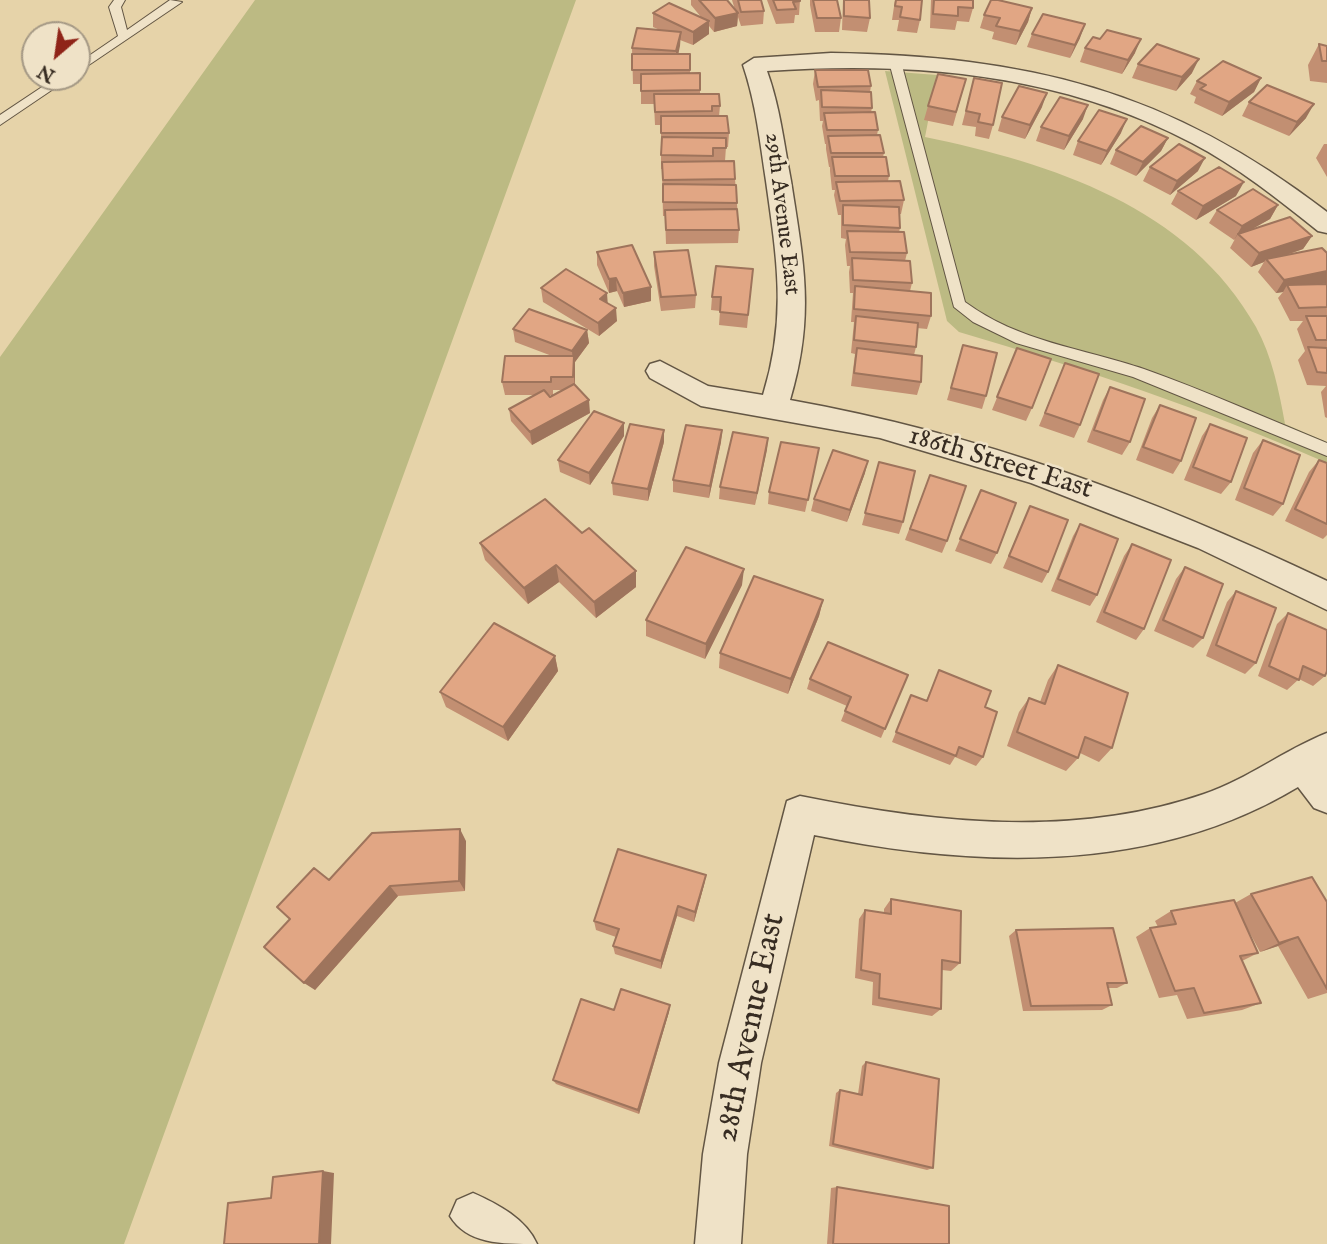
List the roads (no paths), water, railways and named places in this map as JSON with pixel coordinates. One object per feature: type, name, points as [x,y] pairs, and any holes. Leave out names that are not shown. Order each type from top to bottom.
[{"type":"street","name":"29th Avenue East","points":[[774,405],[785,369],[792,323],[793,279],[766,100],[754,65],[848,57],[894,58]]},
{"type":"street","points":[[894,58],[996,69],[1119,102],[1240,160],[1277,185],[1327,225]]},
{"type":"street","name":"186th Street East","points":[[660,371],[701,395],[774,405],[880,427],[1039,473],[1209,539],[1327,596]]},
{"type":"street","points":[[1315,758],[1327,796]]},
{"type":"street","name":"28th Avenue East","points":[[718,1244],[725,1154],[740,1063],[800,814],[871,831],[944,840],[1029,842],[1100,836],[1167,823],[1239,799],[1315,758]]},
{"type":"street","points":[[473,1216],[514,1244]]},
{"type":"lane","points":[[120,0],[115,7],[124,37]]},
{"type":"lane","points":[[91,59],[176,2],[175,0]]},
{"type":"lane","points":[[894,58],[959,304],[978,321],[1003,333],[1218,402],[1327,450]]},
{"type":"lane","points":[[0,121],[44,91]]}]
